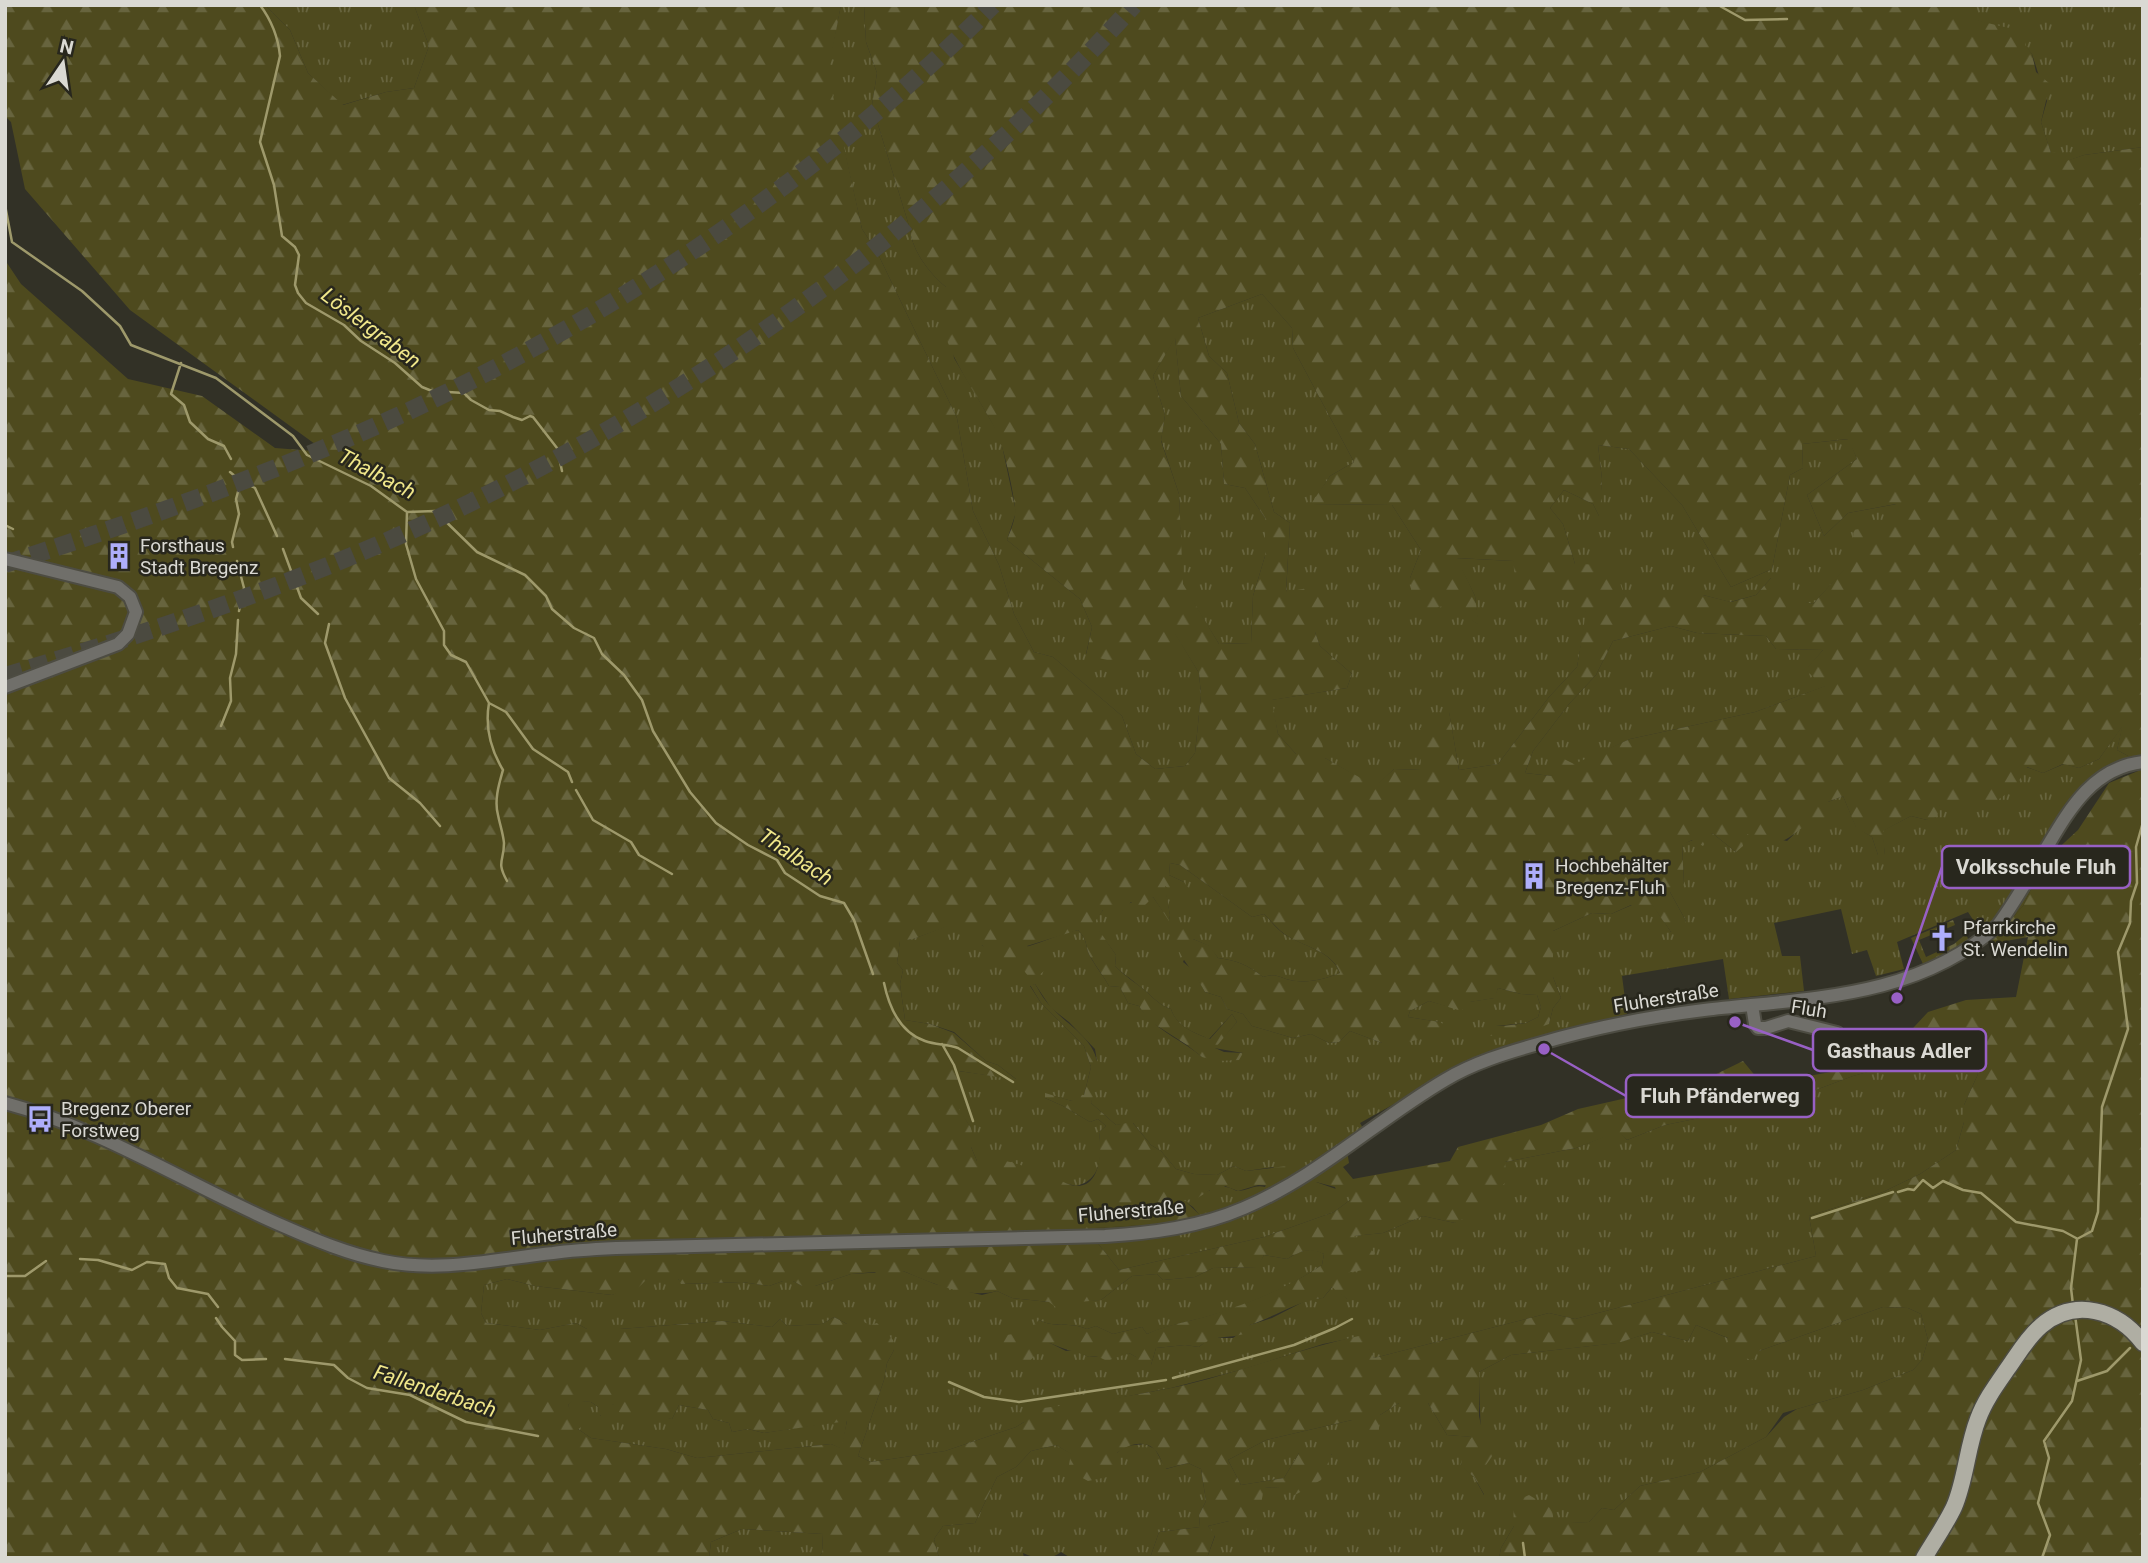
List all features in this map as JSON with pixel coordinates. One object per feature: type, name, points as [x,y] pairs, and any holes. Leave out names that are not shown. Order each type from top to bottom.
[{"type":"main road","points":[[1924,1558],[1954,1506],[1978,1419],[1990,1394],[2036,1330],[2054,1317],[2086,1309],[2118,1318],[2133,1330],[2143,1343]]},
{"type":"street","points":[[5,559],[118,587],[130,597],[136,612],[132,627],[118,644],[5,687]]},
{"type":"street","name":"Fluherstraße","points":[[5,1103],[85,1131],[314,1239],[349,1252],[398,1264],[443,1266],[616,1248],[1117,1235],[1191,1226],[1243,1209],[1273,1194],[1446,1079],[1494,1058],[1540,1043],[1620,1024],[1704,1010],[1807,1001],[1866,989],[1918,974],[1966,950],[1998,925],[2085,791],[2110,772],[2143,762]]},
{"type":"street","name":"Fluh","points":[[1752,1005],[1758,1028],[1788,1021],[1837,1033]]},
{"type":"green space","points":[[6,5],[265,5],[290,30],[308,73],[343,105],[386,92],[414,88],[429,46],[414,5],[841,5],[828,73],[862,229],[877,252],[957,418],[973,511],[999,565],[1014,614],[1034,652],[1053,657],[1122,716],[1136,754],[1155,769],[1185,766],[1195,753],[1201,695],[1199,673],[1175,634],[1171,660],[1124,664],[1086,655],[1092,627],[1080,599],[1007,540],[1014,521],[1015,508],[1003,450],[990,419],[957,363],[948,342],[942,323],[941,304],[946,287],[922,261],[911,237],[872,105],[877,73],[866,42],[864,5],[1949,5],[1977,20],[2030,32],[2025,45],[2032,54],[2036,72],[2050,84],[2041,122],[2051,153],[2060,152],[2063,162],[2084,155],[2143,147],[2143,757],[2132,758],[2117,750],[2122,727],[2099,759],[2079,768],[2063,764],[2043,773],[2027,767],[2011,790],[1985,806],[1968,805],[1955,812],[1940,805],[1937,817],[1927,820],[1911,816],[1883,831],[1885,855],[1878,855],[1872,837],[1856,828],[1843,796],[1828,802],[1831,824],[1815,835],[1804,826],[1788,838],[1775,843],[1743,832],[1743,846],[1736,852],[1712,833],[1703,846],[1692,840],[1682,845],[1684,883],[1681,892],[1670,892],[1686,921],[1681,931],[1671,932],[1652,905],[1641,910],[1631,905],[1611,914],[1592,913],[1553,931],[1553,977],[1561,998],[1553,1008],[1549,1024],[1521,1034],[1490,1036],[1496,1027],[1526,1023],[1538,1017],[1541,1007],[1537,995],[1498,988],[1495,998],[1470,1002],[1461,1011],[1429,1001],[1410,1011],[1408,1017],[1440,1022],[1453,1031],[1400,1044],[1382,1043],[1350,1031],[1339,1042],[1329,1043],[1311,1034],[1293,1038],[1252,1026],[1243,1014],[1227,1009],[1221,997],[1205,992],[1180,954],[1171,928],[1183,924],[1193,939],[1210,946],[1218,958],[1242,964],[1263,977],[1274,975],[1302,981],[1340,973],[1325,955],[1286,935],[1264,914],[1252,917],[1180,865],[1170,863],[1169,875],[1184,882],[1190,891],[1172,891],[1165,886],[1169,921],[1153,897],[1140,910],[1131,902],[1115,917],[1103,910],[1094,923],[1116,955],[1115,966],[1157,1002],[1171,1009],[1177,1020],[1187,1028],[1210,1039],[1232,1014],[1237,1022],[1215,1048],[1224,1052],[1243,1053],[1239,1060],[1217,1061],[1202,1057],[1148,1020],[1139,1006],[1128,1003],[1120,987],[1109,986],[1078,930],[1027,946],[1050,966],[1032,981],[1018,963],[1006,966],[997,952],[990,955],[982,945],[972,946],[960,922],[900,941],[897,963],[903,970],[900,984],[905,1020],[930,1024],[954,1033],[986,1061],[998,1065],[1017,1080],[959,1071],[969,1082],[959,1109],[971,1128],[971,1147],[977,1161],[1007,1161],[1077,1186],[1091,1180],[1098,1165],[1099,1132],[1106,1126],[1098,1119],[1090,1122],[1045,1098],[1045,1093],[1072,1101],[1074,1094],[1084,1095],[1091,1067],[1084,1046],[1041,1003],[1030,985],[1035,984],[1057,1013],[1090,1045],[1097,1061],[1103,1063],[1091,1103],[1116,1125],[1132,1122],[1176,1169],[1194,1174],[1217,1175],[1234,1166],[1246,1171],[1296,1165],[1300,1172],[1275,1186],[1258,1185],[1238,1191],[1225,1186],[1220,1193],[1210,1190],[1196,1199],[1184,1200],[1203,1218],[1161,1224],[1095,1228],[1096,1241],[1119,1270],[1264,1237],[1334,1212],[1350,1200],[1350,1194],[1337,1194],[1335,1187],[1316,1182],[1315,1177],[1331,1158],[1347,1151],[1349,1163],[1343,1167],[1353,1179],[1450,1161],[1458,1147],[1541,1125],[1578,1109],[1702,1081],[1743,1061],[1762,1084],[1837,1071],[1889,1054],[1928,1012],[1966,1000],[2016,997],[2028,937],[1989,944],[2023,906],[2047,856],[2078,830],[2109,783],[2143,769],[2143,1558],[1499,1558],[1501,1548],[1514,1526],[1513,1502],[1529,1495],[1552,1509],[1554,1523],[1589,1522],[1602,1508],[1614,1510],[1640,1486],[1700,1472],[1766,1437],[1784,1417],[1797,1409],[1863,1390],[1913,1370],[1922,1360],[1928,1340],[1921,1314],[1908,1308],[1883,1307],[1759,1351],[1752,1360],[1731,1354],[1728,1338],[1696,1325],[1688,1341],[1652,1332],[1618,1343],[1511,1355],[1479,1372],[1479,1416],[1483,1435],[1502,1442],[1486,1465],[1485,1496],[1474,1477],[1461,1466],[1463,1446],[1472,1437],[1447,1435],[1428,1403],[1399,1403],[1380,1415],[1378,1441],[1360,1434],[1352,1420],[1266,1440],[1228,1460],[1241,1485],[1284,1478],[1299,1453],[1332,1453],[1321,1480],[1295,1495],[1280,1487],[1264,1488],[1256,1531],[1229,1521],[1208,1526],[1215,1535],[1207,1558],[1150,1558],[1159,1532],[1200,1527],[1199,1515],[1206,1501],[1201,1469],[1188,1463],[1165,1469],[1156,1451],[1150,1446],[1140,1444],[1117,1453],[1122,1474],[1088,1481],[1068,1470],[1071,1454],[1056,1445],[1031,1451],[1016,1467],[997,1477],[975,1523],[943,1526],[934,1539],[939,1558],[818,1558],[822,1553],[823,1534],[742,1529],[711,1542],[709,1558],[5,1558],[5,260],[21,284],[128,379],[202,396],[275,448],[326,452],[130,310],[25,189],[11,122],[5,116]],"holes":[[[1262,294],[1292,328],[1293,348],[1354,462],[1330,476],[1311,504],[1392,505],[1421,550],[1410,578],[1416,613],[1447,605],[1479,625],[1475,596],[1457,558],[1513,561],[1518,601],[1557,593],[1586,612],[1577,667],[1549,697],[1498,764],[1459,770],[1449,711],[1437,724],[1420,728],[1421,770],[1394,769],[1375,786],[1325,758],[1319,727],[1299,733],[1296,754],[1278,734],[1272,700],[1347,688],[1352,674],[1320,646],[1315,632],[1328,618],[1319,586],[1286,592],[1290,523],[1274,512],[1255,444],[1239,423],[1227,373],[1209,356],[1198,318]],[[1175,338],[1181,396],[1221,444],[1224,484],[1245,488],[1265,518],[1265,556],[1253,596],[1251,643],[1219,644],[1183,584],[1179,494],[1161,441],[1165,415],[1153,376]],[[1848,439],[1857,459],[1807,495],[1824,536],[1848,513],[1896,504],[1878,526],[1853,530],[1855,557],[1813,604],[1798,600],[1785,573],[1771,578],[1756,595],[1731,602],[1703,595],[1624,595],[1614,565],[1575,564],[1563,524],[1550,508],[1564,490],[1593,504],[1600,518],[1602,479],[1598,445],[1629,449],[1682,505],[1731,587],[1772,569],[1790,475],[1803,468],[1802,444]],[[1671,626],[1697,633],[1766,636],[1776,649],[1823,650],[1805,670],[1825,686],[1755,712],[1630,739],[1574,764],[1560,757],[1552,776],[1525,773],[1533,751],[1569,704],[1596,675],[1613,641]],[[1973,1044],[1978,1074],[1964,1105],[1964,1122],[1956,1150],[1920,1174],[1883,1192],[1809,1216],[1816,1256],[1575,1319],[1549,1313],[1374,1358],[1363,1335],[1171,1388],[1027,1410],[1024,1422],[1016,1427],[945,1451],[871,1462],[858,1456],[884,1380],[887,1363],[894,1350],[893,1340],[877,1323],[871,1325],[856,1319],[847,1324],[834,1317],[822,1324],[787,1326],[780,1319],[772,1327],[722,1321],[620,1329],[587,1329],[576,1323],[540,1330],[486,1323],[481,1313],[484,1285],[507,1279],[535,1286],[612,1295],[639,1287],[647,1279],[678,1279],[681,1284],[742,1282],[769,1286],[793,1281],[802,1286],[815,1286],[851,1274],[875,1272],[882,1279],[894,1278],[903,1271],[937,1285],[961,1291],[997,1291],[1012,1298],[1049,1302],[1061,1311],[1068,1303],[1101,1300],[1132,1276],[1157,1274],[1163,1280],[1195,1277],[1213,1268],[1258,1267],[1264,1255],[1287,1259],[1305,1251],[1324,1254],[1322,1265],[1268,1294],[1147,1334],[1142,1327],[1113,1334],[1096,1326],[1087,1329],[1039,1320],[1026,1332],[1000,1336],[1004,1349],[998,1360],[1006,1365],[1030,1361],[1035,1355],[1046,1352],[1050,1343],[1107,1361],[1129,1353],[1136,1357],[1144,1368],[1151,1365],[1156,1348],[1185,1345],[1199,1347],[1216,1338],[1247,1333],[1250,1325],[1295,1306],[1323,1298],[1332,1287],[1348,1300],[1347,1273],[1363,1270],[1375,1253],[1354,1236],[1383,1233],[1423,1216],[1455,1223],[1473,1214],[1507,1181],[1505,1162],[1576,1148],[1618,1132],[1627,1140],[1665,1125],[1789,1100],[1853,1076]],[[572,1401],[591,1402],[598,1407],[599,1416],[610,1413],[613,1404],[620,1413],[672,1419],[679,1405],[708,1410],[713,1419],[729,1423],[732,1432],[748,1429],[764,1433],[847,1421],[841,1448],[831,1444],[697,1458],[666,1449],[591,1438],[578,1429],[585,1425],[585,1418],[574,1416],[568,1405]]]},
{"type":"green space","points":[[265,5],[414,5],[429,46],[414,88],[386,92],[342,105],[308,73],[290,30]]},
{"type":"green space","points":[[841,5],[864,5],[866,42],[877,73],[872,105],[911,237],[922,261],[946,287],[954,358],[1000,436],[1016,512],[1007,540],[1080,599],[1092,627],[1086,654],[1175,633],[1199,673],[1201,695],[1195,753],[1185,766],[1155,769],[1136,754],[1122,716],[1053,657],[1034,652],[1014,614],[999,565],[973,511],[957,418],[877,252],[862,229],[827,73]]},
{"type":"green space","points":[[1949,5],[2143,5],[2143,147],[2084,155],[2062,163],[2051,153],[2041,122],[2047,101],[2032,54],[2024,45],[1988,24],[1961,15]]},
{"type":"green space","points":[[1262,294],[1292,328],[1293,348],[1354,462],[1330,476],[1312,504],[1392,505],[1421,550],[1410,578],[1478,624],[1475,596],[1456,558],[1513,561],[1587,612],[1577,667],[1549,697],[1498,764],[1459,770],[1449,712],[1421,770],[1394,769],[1375,787],[1325,758],[1296,754],[1278,734],[1271,700],[1347,688],[1352,674],[1320,646],[1315,632],[1286,593],[1290,523],[1274,512],[1255,444],[1239,423],[1227,373],[1209,356],[1198,318]]},
{"type":"green space","points":[[1175,337],[1181,396],[1221,444],[1224,484],[1245,488],[1265,518],[1265,556],[1253,596],[1251,643],[1219,644],[1182,584],[1179,494],[1161,440],[1165,415],[1153,376]]},
{"type":"green space","points":[[1849,439],[1857,459],[1807,495],[1824,536],[1848,513],[1897,504],[1856,557],[1813,604],[1798,601],[1771,578],[1756,595],[1730,602],[1703,595],[1624,595],[1575,564],[1563,524],[1550,508],[1564,490],[1593,504],[1599,516],[1602,479],[1598,445],[1629,449],[1682,505],[1731,587],[1772,569],[1790,475],[1803,468],[1802,444]]},
{"type":"green space","points":[[1671,626],[1697,633],[1766,636],[1776,649],[1823,650],[1806,670],[1826,686],[1755,712],[1630,739],[1552,776],[1525,773],[1533,751],[1569,704],[1596,675],[1613,641]]},
{"type":"green space","points":[[2123,725],[2117,750],[2132,758],[2099,773],[2075,793],[2039,849],[2047,856],[2023,906],[1989,944],[1968,912],[1897,942],[1904,969],[1876,976],[1867,950],[1852,954],[1841,909],[1774,923],[1782,956],[1800,956],[1804,991],[1729,999],[1723,959],[1622,976],[1627,1014],[1560,1030],[1464,1065],[1360,1123],[1364,1130],[1316,1182],[1350,1194],[1350,1200],[1334,1212],[1264,1237],[1119,1270],[1096,1241],[1094,1228],[1161,1224],[1202,1218],[1183,1200],[1221,1187],[1237,1191],[1265,1187],[1274,1167],[1246,1171],[1234,1166],[1217,1175],[1194,1174],[1176,1169],[1133,1123],[1116,1125],[1091,1103],[1097,1061],[1095,1049],[1051,1008],[1035,984],[1030,986],[1041,1003],[1084,1046],[1091,1067],[1084,1095],[1072,1101],[1046,1094],[1045,1098],[1090,1122],[1098,1119],[1106,1126],[1099,1132],[1098,1165],[1091,1178],[1076,1186],[977,1161],[971,1147],[971,1128],[958,1109],[958,1071],[1016,1079],[998,1065],[986,1061],[954,1032],[905,1020],[900,984],[903,970],[897,963],[900,940],[913,939],[960,921],[983,946],[1004,951],[1078,930],[1085,940],[1092,960],[1109,986],[1120,987],[1128,1003],[1139,1006],[1160,1028],[1202,1057],[1243,1053],[1214,1048],[1237,1022],[1232,1014],[1209,1039],[1187,1028],[1177,1021],[1171,1009],[1157,1002],[1115,966],[1116,955],[1093,923],[1103,910],[1153,897],[1169,920],[1164,885],[1184,882],[1169,875],[1170,863],[1180,865],[1252,917],[1264,914],[1285,935],[1325,955],[1340,973],[1309,981],[1296,981],[1274,975],[1263,977],[1242,964],[1218,958],[1209,946],[1193,939],[1183,962],[1193,970],[1205,992],[1221,997],[1227,1009],[1243,1014],[1252,1026],[1293,1038],[1311,1034],[1329,1043],[1339,1042],[1350,1031],[1382,1043],[1439,1022],[1408,1017],[1410,1011],[1429,1001],[1461,1010],[1469,1002],[1494,998],[1498,988],[1537,995],[1541,1007],[1538,1017],[1526,1023],[1496,1026],[1549,1024],[1553,1008],[1561,998],[1553,977],[1553,931],[1592,913],[1611,914],[1632,905],[1652,904],[1671,932],[1686,921],[1670,892],[1684,883],[1682,844],[1712,833],[1736,852],[1743,831],[1787,841],[1828,802],[1843,796],[1856,827],[1872,837],[1878,855],[1885,855],[1882,831],[1911,816],[1927,820],[1940,805],[2026,767],[2043,773],[2064,764],[2079,768],[2099,759]]},
{"type":"green space","points":[[1953,920],[1955,925],[1919,940],[1926,957],[1954,944],[1966,934],[1969,941],[1923,964],[1911,938]]},
{"type":"green space","points":[[1973,1043],[1978,1074],[1964,1105],[1964,1122],[1956,1150],[1920,1174],[1883,1192],[1809,1216],[1816,1256],[1575,1319],[1549,1313],[1374,1358],[1362,1336],[1323,1344],[1244,1369],[1024,1422],[945,1451],[871,1462],[858,1456],[884,1380],[887,1363],[894,1350],[871,1325],[847,1324],[834,1317],[822,1324],[787,1326],[780,1319],[772,1327],[722,1321],[620,1329],[587,1329],[576,1323],[540,1330],[486,1323],[481,1313],[484,1285],[507,1279],[535,1286],[612,1295],[647,1279],[678,1279],[682,1284],[742,1282],[769,1286],[793,1281],[802,1286],[815,1286],[851,1274],[903,1271],[935,1284],[982,1295],[997,1291],[1012,1298],[1049,1302],[1101,1300],[1132,1276],[1157,1274],[1163,1280],[1195,1277],[1213,1268],[1257,1267],[1264,1255],[1287,1259],[1305,1250],[1324,1254],[1322,1265],[1268,1295],[1223,1312],[1147,1334],[1142,1327],[1113,1334],[1096,1326],[1087,1329],[1039,1320],[1035,1355],[1050,1343],[1066,1351],[1074,1350],[1089,1357],[1129,1353],[1151,1365],[1156,1348],[1185,1345],[1199,1347],[1210,1338],[1233,1338],[1250,1325],[1272,1318],[1309,1299],[1323,1298],[1333,1286],[1347,1299],[1347,1273],[1353,1236],[1383,1233],[1423,1216],[1455,1223],[1505,1162],[1576,1148],[1618,1131],[1627,1140],[1665,1125],[1789,1100],[1853,1076]]},
{"type":"green space","points":[[1883,1307],[1908,1308],[1921,1314],[1928,1340],[1922,1360],[1913,1370],[1863,1390],[1783,1413],[1766,1437],[1700,1472],[1640,1486],[1614,1510],[1602,1508],[1589,1522],[1514,1526],[1501,1548],[1499,1558],[1207,1558],[1215,1536],[1208,1526],[1229,1521],[1263,1488],[1280,1487],[1332,1454],[1299,1453],[1284,1478],[1241,1485],[1228,1460],[1266,1440],[1380,1415],[1399,1403],[1428,1403],[1447,1435],[1474,1437],[1461,1465],[1474,1477],[1484,1495],[1479,1372],[1511,1355],[1617,1343],[1652,1332],[1688,1341],[1696,1325],[1759,1351]]},
{"type":"green space","points":[[572,1400],[591,1402],[598,1407],[600,1416],[613,1404],[672,1419],[679,1405],[708,1410],[713,1419],[729,1423],[732,1432],[748,1429],[764,1433],[847,1420],[842,1449],[831,1444],[697,1458],[666,1449],[591,1438],[578,1429],[568,1405]]},
{"type":"green space","points":[[1145,1444],[1155,1449],[1166,1469],[1188,1463],[1201,1469],[1206,1501],[1199,1515],[1200,1527],[1159,1532],[1150,1558],[1071,1558],[1061,1552],[1042,1558],[1023,1553],[1024,1558],[939,1558],[934,1539],[943,1526],[975,1523],[997,1477],[1016,1467],[1031,1451],[1056,1445],[1072,1454],[1117,1453],[1125,1446]]},
{"type":"green space","points":[[742,1529],[823,1534],[822,1553],[818,1558],[709,1558],[711,1542]]},
{"type":"waterway","name":"Löslergraben","points":[[260,5],[274,29],[280,56],[260,142],[274,185],[282,236],[295,247],[299,255],[295,285],[298,293],[306,303],[344,325],[422,387],[432,391],[464,393],[489,410],[500,411],[522,420],[533,417],[557,448],[562,471]]},
{"type":"waterway","points":[[1718,5],[1745,20],[1787,19]]},
{"type":"waterway","name":"Thalbach","points":[[5,205],[12,242],[82,291],[120,326],[131,345],[216,378],[293,436],[307,455],[371,486],[407,512],[435,511],[477,552],[525,575],[546,596],[552,609],[574,628],[594,638],[602,654],[624,675],[642,700],[653,731],[690,792],[716,823],[748,845],[777,860],[785,873],[820,896],[844,903],[854,920],[873,974]]},
{"type":"waterway","points":[[181,363],[171,394],[184,405],[190,422],[208,439],[224,446],[231,459]]},
{"type":"waterway","points":[[230,472],[241,481],[236,499],[239,514],[233,547]]},
{"type":"waterway","points":[[241,481],[255,488],[277,536]]},
{"type":"waterway","points":[[407,512],[406,544],[416,579],[444,631],[444,645],[451,655],[466,662],[489,703],[506,712],[533,749],[568,772],[572,782]]},
{"type":"waterway","points":[[5,525],[13,529]]},
{"type":"waterway","points":[[283,549],[301,598],[318,614]]},
{"type":"waterway","points":[[237,561],[244,588],[239,611]]},
{"type":"waterway","points":[[221,726],[231,701],[230,678],[236,654],[238,620]]},
{"type":"waterway","points":[[329,624],[325,643],[345,698],[389,778],[420,803],[440,826]]},
{"type":"waterway","points":[[489,703],[490,738],[503,770],[497,809],[504,843],[501,865],[507,881]]},
{"type":"waterway","points":[[576,790],[593,820],[631,842],[639,855],[672,874]]},
{"type":"waterway","points":[[2073,1305],[2071,1288],[2077,1239],[2092,1231],[2098,1212],[2102,1107],[2128,1029],[2118,952],[2130,923],[2131,901],[2137,883],[2136,847],[2143,822]]},
{"type":"waterway","name":"Thalbach","points":[[884,983],[892,1010],[908,1032],[925,1041],[958,1048],[1013,1082]]},
{"type":"waterway","points":[[942,1044],[954,1065],[973,1121]]},
{"type":"waterway","points":[[1898,1192],[1914,1190],[1923,1180],[1933,1188],[1943,1181],[1963,1190],[1981,1193],[2016,1222],[2063,1231],[2076,1238]]},
{"type":"waterway","points":[[1812,1218],[1893,1192]]},
{"type":"waterway","name":"Fallenderbach","points":[[80,1259],[98,1260],[132,1270],[147,1262],[165,1264],[169,1278],[177,1288],[208,1294],[218,1307]]},
{"type":"waterway","name":"Fallenderbach","points":[[5,1276],[25,1276],[46,1261]]},
{"type":"waterway","points":[[2042,1558],[2050,1535],[2038,1503],[2049,1458],[2044,1441],[2072,1401],[2081,1360],[2075,1315]]},
{"type":"waterway","name":"Fallenderbach","points":[[216,1318],[235,1341],[235,1355],[242,1360],[266,1359]]},
{"type":"waterway","points":[[1173,1378],[1294,1345],[1352,1319]]},
{"type":"waterway","points":[[2077,1381],[2107,1371],[2130,1348]]},
{"type":"waterway","name":"Fallenderbach","points":[[285,1359],[334,1365],[348,1378],[367,1388],[410,1395],[466,1422],[538,1436]]},
{"type":"waterway","points":[[949,1382],[984,1397],[1019,1402],[1166,1380]]},
{"type":"waterway","points":[[1523,1543],[1525,1558]]},
{"type":"tunnel","points":[[5,564],[155,514],[302,458],[398,416],[560,333],[714,236],[787,183],[859,127],[927,68],[993,5]]},
{"type":"tunnel","points":[[5,676],[203,612],[300,577],[396,537],[500,488],[601,434],[699,374],[793,310],[884,241],[971,167],[1055,88],[1134,5]]},
{"type":"place","name":"Forsthaus Stadt Bregenz","points":[[119,556]]},
{"type":"place","name":"Hochbehälter Bregenz-Fluh","points":[[1534,876]]},
{"type":"place","name":"Pfarrkirche St. Wendelin","points":[[1942,938]]},
{"type":"place","name":"Volksschule Fluh","points":[[1897,998]]},
{"type":"place","name":"Gasthaus Adler","points":[[1735,1022]]},
{"type":"place","name":"Fluh Pfänderweg","points":[[1544,1049]]},
{"type":"place","name":"Bregenz Oberer Forstweg","points":[[40,1119]]}]
